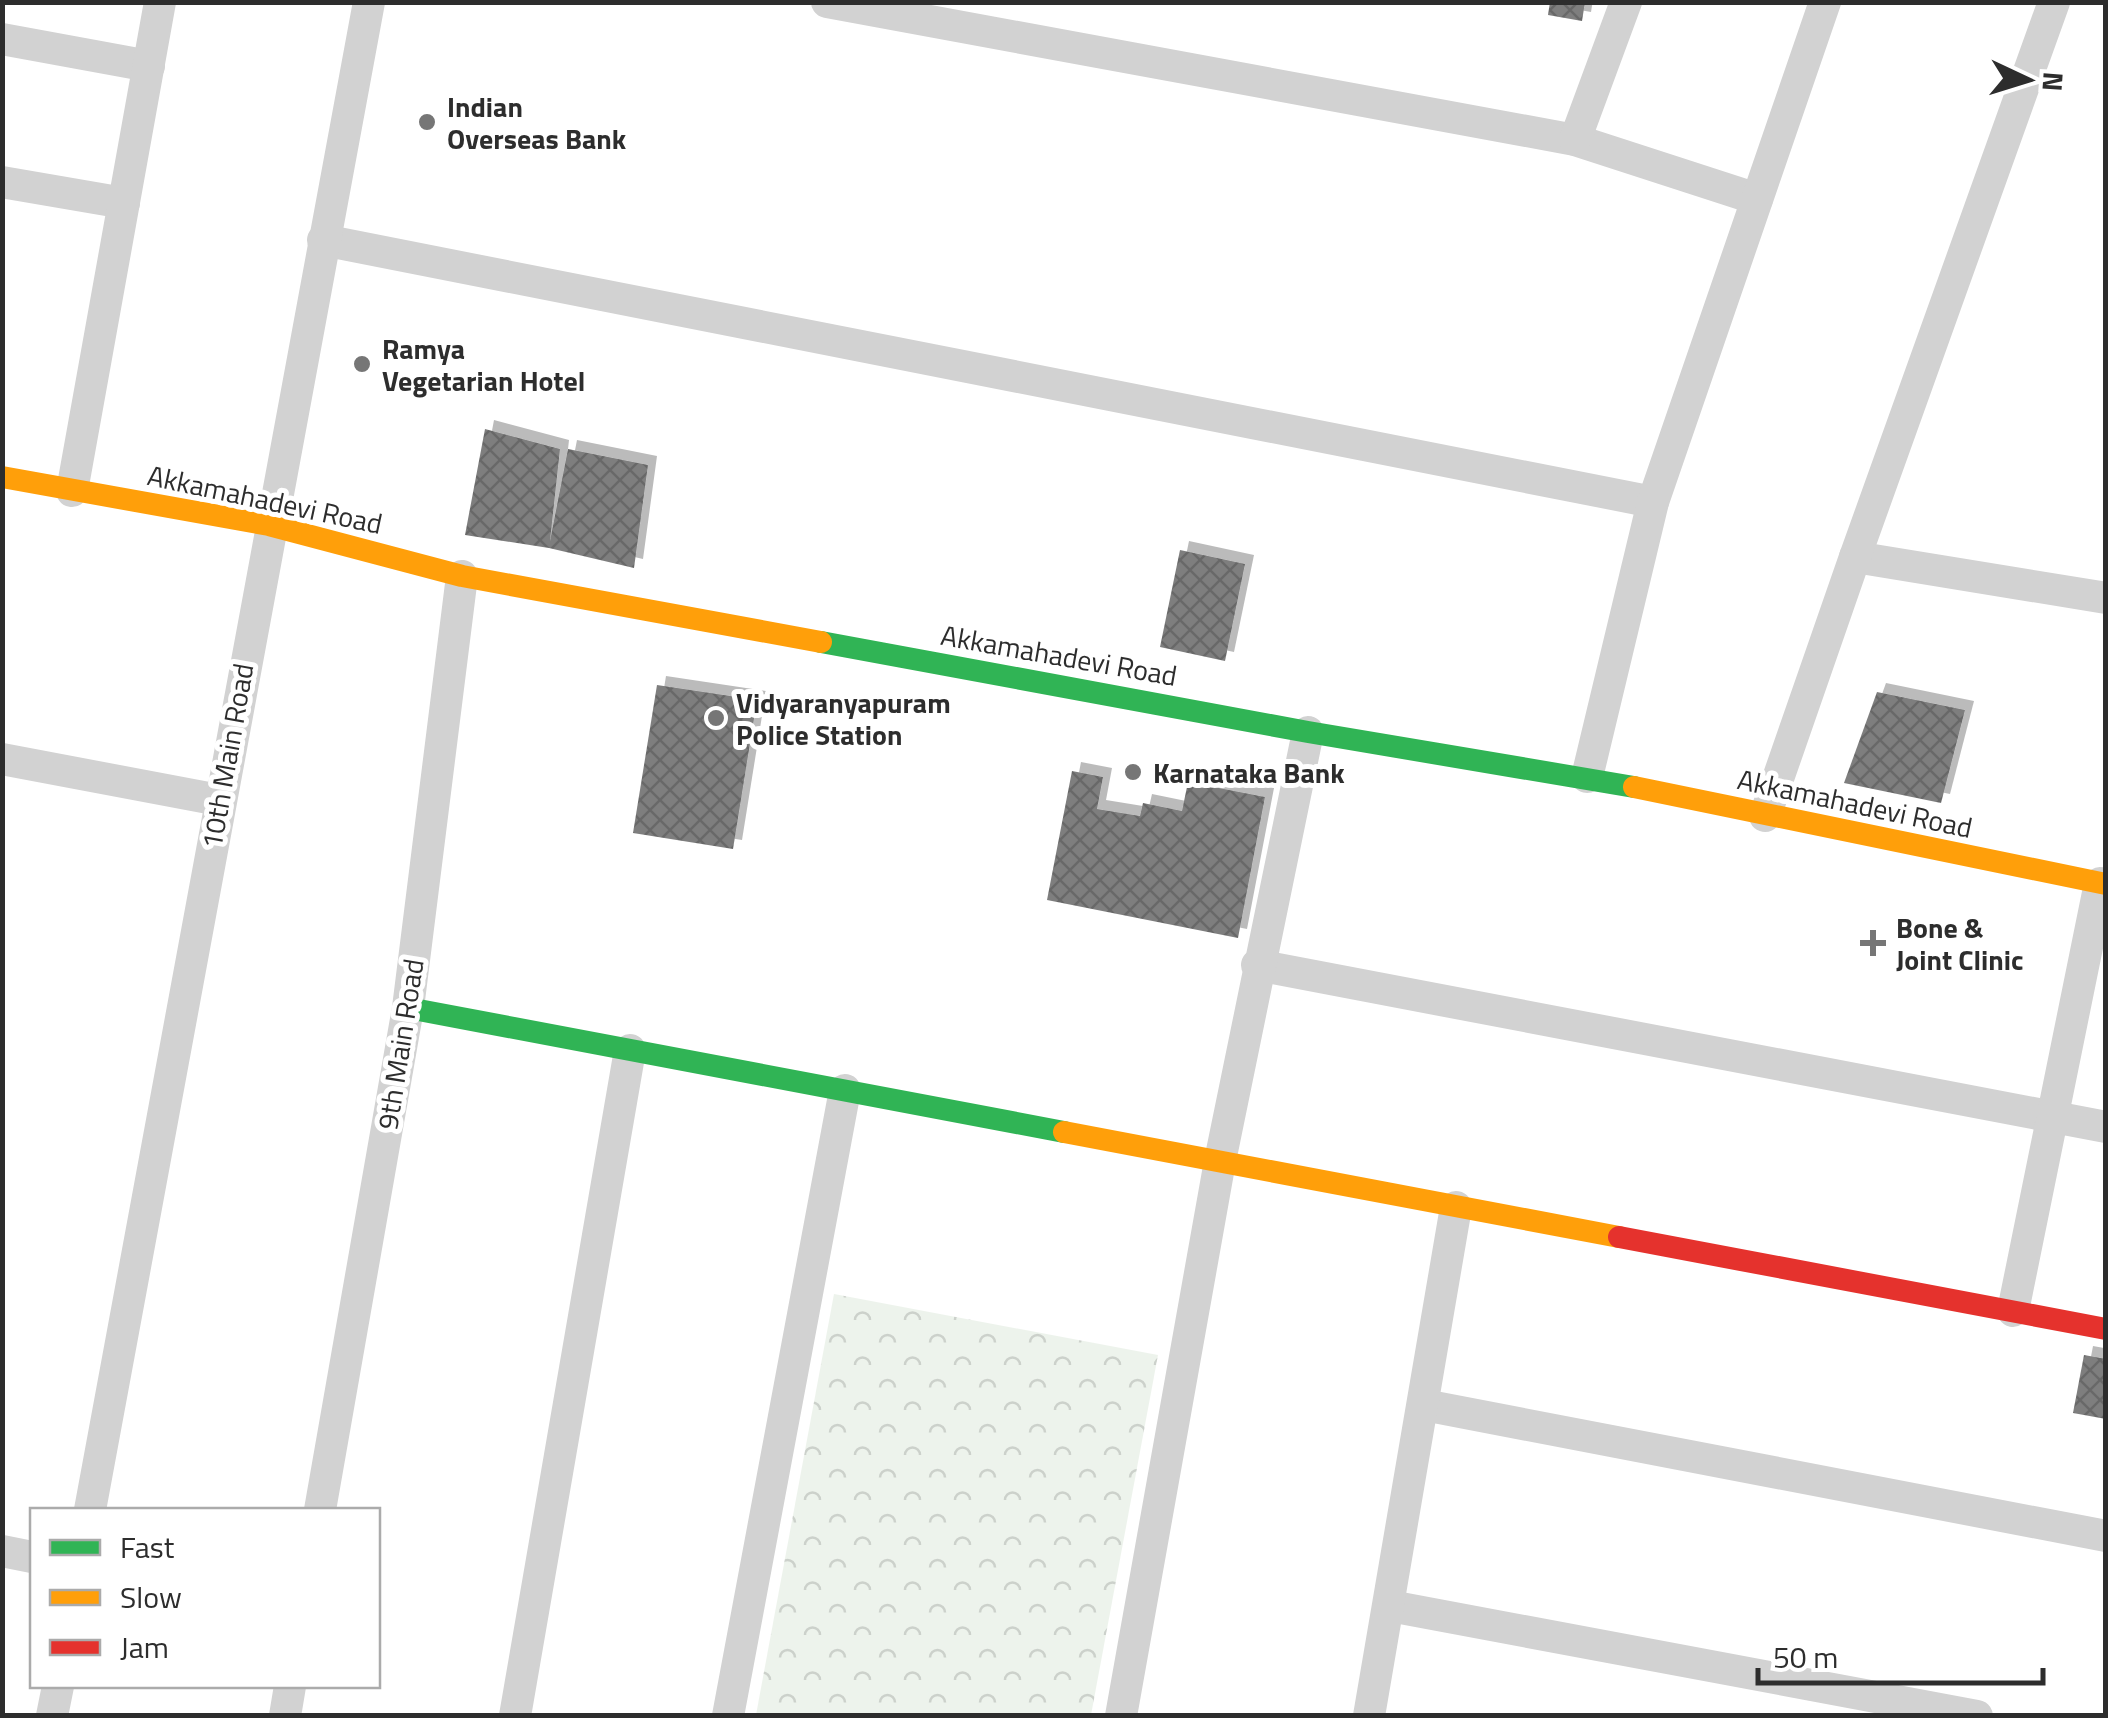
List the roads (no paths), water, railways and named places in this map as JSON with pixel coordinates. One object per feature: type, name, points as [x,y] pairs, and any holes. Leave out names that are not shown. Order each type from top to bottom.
[{"type":"street","points":[[72,491],[160,2]]},
{"type":"street","name":"10th Main Road","points":[[90,1508],[368,2]]},
{"type":"street","points":[[827,2],[1575,140],[1758,199]]},
{"type":"street","points":[[1575,140],[1626,2]]},
{"type":"street","points":[[1587,777],[1653,502],[1826,2]]},
{"type":"street","points":[[1765,816],[2054,2]]},
{"type":"street","points":[[2,39],[149,66]]},
{"type":"street","points":[[2,182],[124,203]]},
{"type":"street","points":[[324,240],[1653,502]]},
{"type":"street","name":"Akkamahadevi Road","points":[[2,478],[270,525],[462,576],[1308,732],[1587,777],[2102,884]]},
{"type":"street","points":[[1854,557],[2106,598]]},
{"type":"street","name":"9th Main Road","points":[[320,1508],[408,1008],[462,576]]},
{"type":"street","points":[[1121,1716],[1257,965],[1308,732]]},
{"type":"street","points":[[2,759],[219,800]]},
{"type":"street","points":[[2013,1311],[2102,884]]},
{"type":"street","points":[[1257,965],[2106,1126]]},
{"type":"street","points":[[408,1008],[2106,1328]]},
{"type":"street","points":[[515,1716],[630,1050]]},
{"type":"street","points":[[728,1716],[845,1090]]},
{"type":"street","points":[[1369,1716],[1456,1207]]},
{"type":"street","points":[[1424,1405],[2106,1536]]},
{"type":"street","points":[[2,1551],[30,1556]]},
{"type":"street","points":[[1390,1606],[1976,1716]]},
{"type":"street","points":[[52,1716],[58,1688]]},
{"type":"street","points":[[285,1716],[290,1688]]},
{"type":"place","name":"Indian Overseas Bank","points":[[427,122]]},
{"type":"place","name":"Ramya Vegetarian Hotel","points":[[362,364]]},
{"type":"place","name":"Vidyaranyapuram Police Station","points":[[716,718]]},
{"type":"place","name":"Karnataka Bank","points":[[1133,772]]},
{"type":"place","name":"Bone & Joint Clinic","points":[[1873,943]]}]
